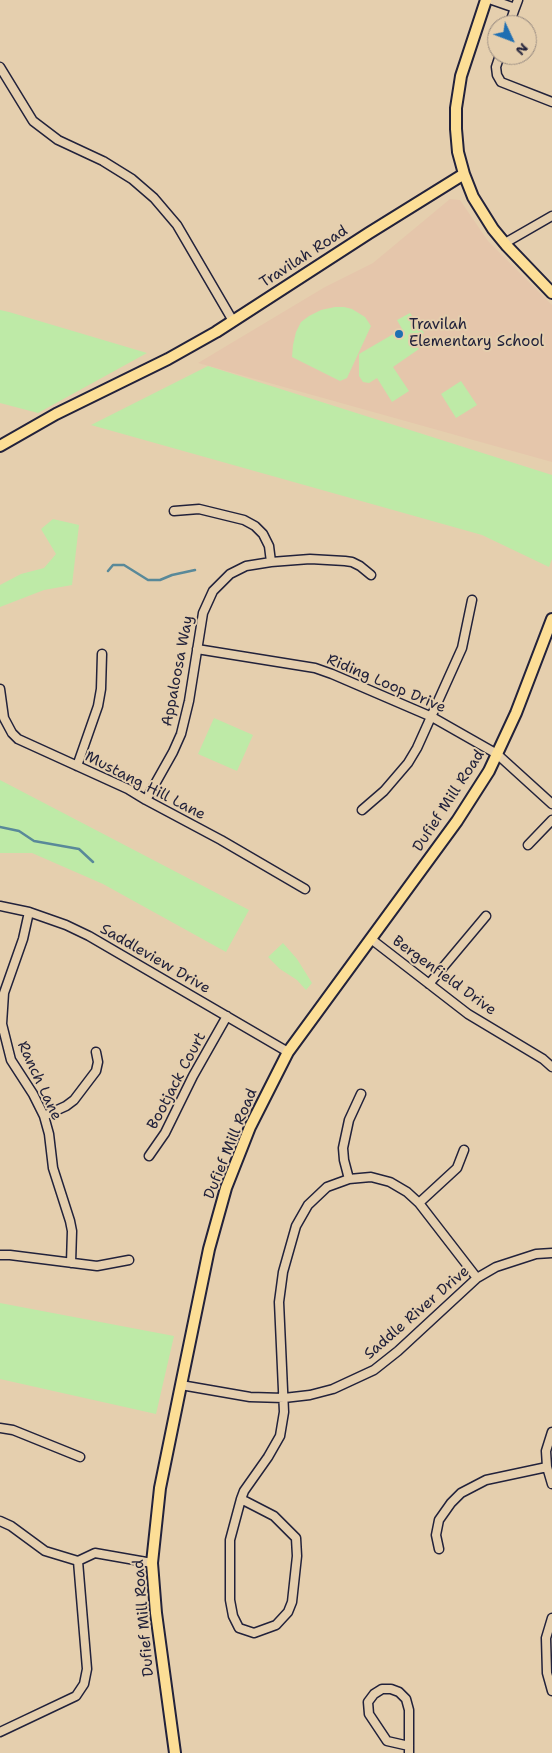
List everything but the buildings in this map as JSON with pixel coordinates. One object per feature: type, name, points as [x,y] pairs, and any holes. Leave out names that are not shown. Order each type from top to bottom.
[{"type":"main road","points":[[486,0],[461,76],[456,108],[457,144],[464,174],[474,198],[493,228],[552,293]]},
{"type":"main road","name":"Travilah Road","points":[[0,446],[56,414],[168,359],[233,321],[369,232],[464,174]]},
{"type":"main road","name":"Dufief Mill Road","points":[[175,1753],[156,1613],[152,1563],[160,1488],[180,1386],[209,1249],[226,1188],[250,1128],[288,1052],[458,820],[478,789],[516,713],[552,619]]},
{"type":"street","points":[[492,0],[514,8]]},
{"type":"street","points":[[512,15],[518,0]]},
{"type":"street","points":[[497,65],[497,75],[501,82],[552,102]]},
{"type":"street","points":[[0,67],[33,121],[58,140],[103,161],[132,179],[154,198],[177,226],[233,321]]},
{"type":"street","points":[[505,243],[552,216]]},
{"type":"street","points":[[174,511],[199,509],[244,520],[255,526],[263,534],[269,546],[271,562]]},
{"type":"street","name":"Appaloosa Way","points":[[146,800],[181,734],[189,701],[203,613],[213,591],[230,574],[246,566],[310,559],[345,560],[360,566],[371,575]]},
{"type":"street","points":[[362,810],[384,791],[408,763],[417,748],[462,648],[472,600]]},
{"type":"street","name":"Riding Loop Drive","points":[[197,649],[315,668],[432,717],[497,754],[552,804]]},
{"type":"street","points":[[77,766],[98,706],[101,689],[102,654]]},
{"type":"street","name":"Mustang Hill Lane","points":[[0,689],[4,718],[12,734],[18,739],[128,789],[221,840],[305,890]]},
{"type":"street","points":[[528,845],[552,820]]},
{"type":"street","name":"Saddleview Drive","points":[[0,906],[29,912],[66,925],[89,936],[288,1052]]},
{"type":"street","name":"Ranch Lane","points":[[29,912],[23,939],[4,993],[2,1024],[11,1060],[33,1094],[44,1116],[49,1134],[53,1168],[72,1231],[71,1263]]},
{"type":"street","points":[[429,984],[486,916]]},
{"type":"street","name":"Bergenfield Drive","points":[[371,939],[468,1014],[543,1058],[552,1067]]},
{"type":"street","name":"Bootjack Court","points":[[149,1156],[165,1133],[193,1076],[227,1016]]},
{"type":"street","points":[[44,1116],[66,1106],[74,1100],[96,1071],[98,1062],[96,1052]]},
{"type":"street","points":[[349,1179],[343,1148],[349,1120],[361,1094]]},
{"type":"street","points":[[419,1203],[457,1168],[464,1150]]},
{"type":"street","points":[[241,1499],[274,1516],[296,1538],[297,1556],[292,1602],[288,1612],[276,1625],[254,1632],[239,1628],[232,1616],[230,1600],[230,1540],[241,1499],[244,1491],[280,1436],[284,1398],[279,1302],[287,1252],[296,1226],[308,1205],[328,1187],[349,1179],[371,1178],[390,1182],[407,1192],[419,1203],[477,1278]]},
{"type":"street","name":"Saddle River Drive","points":[[180,1386],[250,1397],[284,1398],[310,1395],[333,1389],[374,1370],[398,1351],[477,1278],[496,1266],[536,1254],[552,1253]]},
{"type":"street","points":[[0,1255],[97,1266],[129,1260]]},
{"type":"street","points":[[0,1428],[13,1430],[80,1457]]},
{"type":"street","points":[[552,1432],[546,1451],[547,1467],[552,1484]]},
{"type":"street","points":[[439,1549],[436,1535],[439,1520],[461,1493],[486,1480],[547,1467]]},
{"type":"street","points":[[0,1521],[11,1526],[45,1551],[78,1561],[95,1553],[152,1563]]},
{"type":"street","points":[[0,1732],[76,1696],[84,1684],[87,1669],[78,1561]]},
{"type":"street","points":[[552,1618],[546,1638],[547,1673],[552,1691]]},
{"type":"street","points":[[382,1689],[399,1692],[406,1699],[409,1710],[409,1750],[387,1741],[369,1714],[368,1702],[374,1694],[382,1689]]},
{"type":"shaded area","name":"Travilah Elementary School","points":[[450,199],[460,200],[488,241],[552,305],[552,462],[198,363],[325,287],[373,263]]},
{"type":"green space","points":[[335,307],[352,309],[365,317],[371,326],[347,378],[340,381],[292,357],[296,332],[301,322],[321,310]]},
{"type":"green space","points":[[0,310],[147,353],[38,413],[0,403]]},
{"type":"green space","points":[[410,313],[424,333],[413,341],[419,349],[393,367],[409,391],[392,402],[377,378],[369,383],[363,382],[359,376],[359,354],[402,329],[397,320]]},
{"type":"green space","points":[[208,366],[552,475],[552,559],[549,567],[482,535],[91,425]]},
{"type":"green space","points":[[461,381],[477,405],[456,418],[441,394]]},
{"type":"green space","points":[[53,519],[79,525],[72,585],[44,590],[0,607],[0,585],[21,574],[44,568],[56,554],[41,529]]},
{"type":"green space","points":[[214,718],[253,735],[237,771],[198,754]]},
{"type":"green space","points":[[0,780],[249,910],[226,952],[103,884],[32,853],[0,853]]},
{"type":"green space","points":[[283,943],[297,959],[312,983],[306,990],[297,980],[280,969],[268,957]]},
{"type":"green space","points":[[0,1303],[174,1336],[156,1414],[0,1379]]},
{"type":"waterway","points":[[108,571],[113,565],[124,565],[148,580],[160,580],[172,575],[195,570]]},
{"type":"waterway","points":[[0,827],[19,831],[34,841],[79,849],[93,862]]},
{"type":"place","name":"Travilah Elementary School","points":[[399,334]]}]
